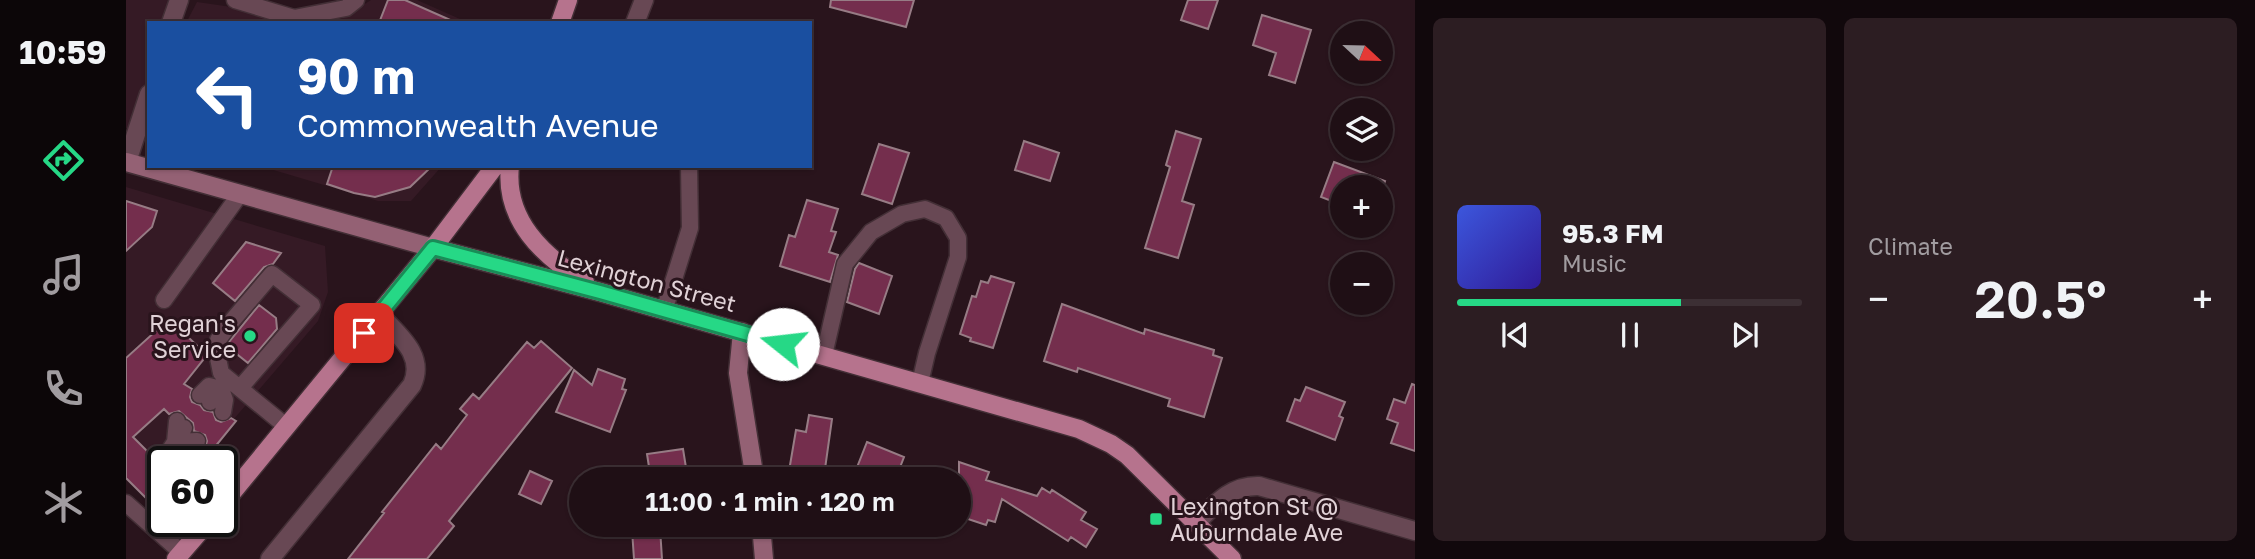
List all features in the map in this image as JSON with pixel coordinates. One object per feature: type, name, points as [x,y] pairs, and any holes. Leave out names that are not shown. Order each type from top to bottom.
[{"type":"main road","points":[[560,21],[563,2]]},
{"type":"main road","name":"Lexington Street","points":[[127,162],[147,168]]},
{"type":"main road","name":"Lexington Street","points":[[148,168],[600,292],[1061,423],[1111,444],[1134,462],[1232,559]]},
{"type":"main road","points":[[238,485],[433,248],[493,168]]},
{"type":"main road","points":[[510,168],[512,198],[519,220],[527,233],[553,260],[600,292]]},
{"type":"main road","points":[[742,332],[738,373],[753,467]]},
{"type":"main road","points":[[179,556],[195,537]]},
{"type":"main road","points":[[762,537],[764,559]]},
{"type":"street","points":[[172,21],[179,0]]},
{"type":"street","points":[[636,21],[643,0]]},
{"type":"street","points":[[127,162],[147,100]]},
{"type":"street","points":[[270,559],[412,385],[417,370],[414,353],[379,314]]},
{"type":"street","points":[[1196,523],[1228,494],[1247,486],[1259,486],[1415,531]]},
{"type":"lane","points":[[235,0],[293,18],[346,8],[356,0]]},
{"type":"lane","points":[[664,310],[690,228],[689,168]]},
{"type":"lane","points":[[164,300],[240,194]]},
{"type":"lane","points":[[824,355],[845,264],[871,232],[902,214],[925,209],[946,218],[958,238],[958,257],[920,383]]},
{"type":"lane","points":[[230,386],[209,386],[211,403],[225,400],[230,386],[312,305],[272,274],[230,322],[219,340],[218,358],[221,373],[230,386],[287,427]]},
{"type":"lane","points":[[172,446],[179,430],[197,441]]},
{"type":"lane","points":[[126,503],[179,556]]},
{"type":"shaded area","points":[[126,0],[179,0],[172,21],[147,21],[147,133],[126,128]]},
{"type":"shaded area","points":[[371,0],[417,0],[464,21],[339,21]]},
{"type":"shaded area","points":[[197,2],[330,21],[187,21]]},
{"type":"shaded area","points":[[267,168],[440,168],[411,201],[378,201]]},
{"type":"shaded area","points":[[126,187],[325,246],[328,292],[318,321],[211,446],[147,446],[147,494],[126,477]]},
{"type":"building","points":[[388,0],[405,0],[452,21],[380,21]]},
{"type":"building","points":[[831,0],[914,0],[906,27],[830,7]]},
{"type":"building","points":[[1188,0],[1218,0],[1208,29],[1181,20]]},
{"type":"building","points":[[1262,15],[1311,30],[1295,83],[1269,75],[1276,53],[1253,45]]},
{"type":"building","points":[[1176,131],[1201,139],[1182,201],[1194,205],[1178,258],[1145,248],[1170,167],[1166,165]]},
{"type":"building","points":[[1024,141],[1059,153],[1050,181],[1015,170]]},
{"type":"building","points":[[879,144],[909,153],[892,204],[862,194]]},
{"type":"building","points":[[1334,162],[1369,175],[1330,175],[1330,200],[1321,197]]},
{"type":"building","points":[[332,168],[430,168],[410,187],[375,197],[327,184]]},
{"type":"building","points":[[807,200],[838,209],[831,231],[836,232],[829,252],[838,255],[830,282],[780,266],[789,235],[795,237]]},
{"type":"building","points":[[126,201],[157,211],[152,227],[126,251]]},
{"type":"building","points":[[246,242],[281,253],[273,264],[264,267],[235,301],[213,283]]},
{"type":"building","points":[[859,263],[892,276],[879,314],[847,302]]},
{"type":"building","points":[[991,276],[1014,283],[993,348],[970,341],[971,338],[960,334],[972,296],[976,297],[981,281],[988,283]]},
{"type":"building","points":[[1062,304],[1144,334],[1145,329],[1214,350],[1213,355],[1222,358],[1204,417],[1168,406],[1170,399],[1078,368],[1077,372],[1044,361]]},
{"type":"building","points":[[259,305],[276,318],[277,329],[248,363],[228,347],[228,343]]},
{"type":"building","points":[[169,319],[207,355],[184,384],[192,389],[192,402],[213,412],[216,420],[221,422],[231,418],[236,421],[216,446],[206,446],[205,435],[194,431],[193,423],[179,411],[169,414],[164,409],[133,437],[147,451],[147,499],[126,478],[126,358]]},
{"type":"building","points":[[541,341],[572,368],[449,521],[454,526],[427,559],[348,559],[436,444],[441,449],[467,415],[460,409],[473,394],[479,399],[527,342],[534,348]]},
{"type":"building","points":[[598,369],[625,379],[622,389],[626,390],[610,432],[556,412],[574,370],[592,385]]},
{"type":"building","points":[[1412,384],[1415,385],[1415,451],[1391,443],[1398,423],[1387,419],[1394,399],[1405,403]]},
{"type":"building","points":[[1306,387],[1345,402],[1339,416],[1343,418],[1335,440],[1287,421],[1295,399],[1300,401]]},
{"type":"building","points":[[809,415],[832,419],[825,467],[790,467],[796,430],[806,432]]},
{"type":"building","points":[[867,442],[904,457],[900,467],[857,467]]},
{"type":"building","points":[[683,449],[686,467],[649,467],[647,454]]},
{"type":"building","points":[[959,462],[989,472],[986,480],[1037,496],[1042,488],[1050,493],[1052,490],[1086,512],[1081,520],[1097,529],[1086,547],[1071,537],[1068,541],[1002,499],[995,522],[988,520],[986,525],[971,520],[971,467],[959,467]]},
{"type":"building","points":[[530,471],[552,481],[541,504],[519,494]]},
{"type":"building","points":[[632,537],[661,537],[662,559],[634,559]]},
{"type":"place","name":"Regan's Service","points":[[250,336]]},
{"type":"place","name":"Lexington St @ Auburndale Ave","points":[[1156,519]]},
{"type":"route","points":[[364,333],[433,248],[783,344]]}]
